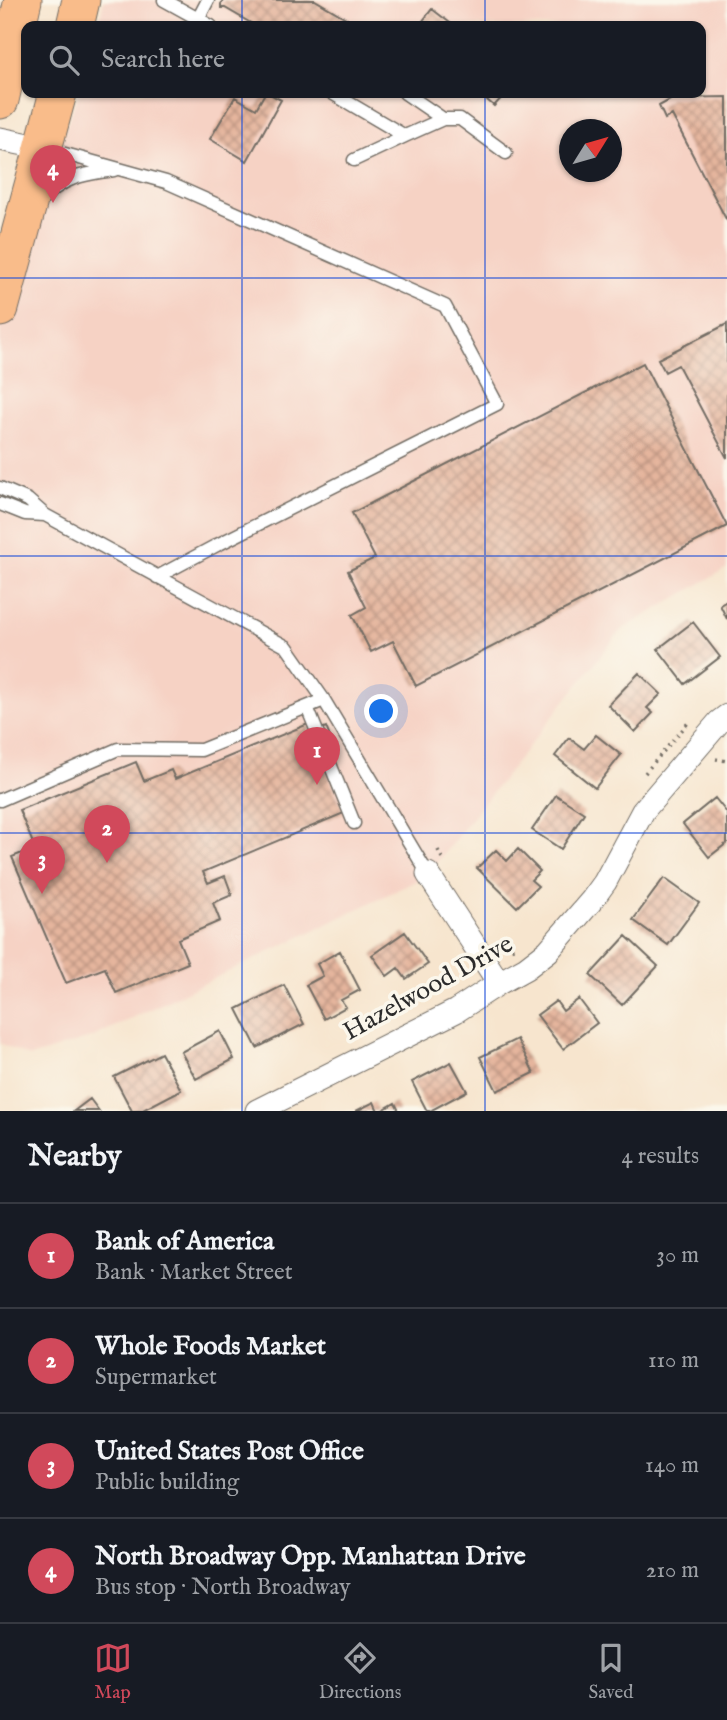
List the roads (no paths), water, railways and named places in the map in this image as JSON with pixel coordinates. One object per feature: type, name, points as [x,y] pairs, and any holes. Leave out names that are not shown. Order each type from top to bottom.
[{"type":"main road","points":[[0,100],[23,0]]},
{"type":"main road","points":[[76,21],[81,0]]},
{"type":"main road","points":[[0,309],[57,98]]},
{"type":"street","points":[[0,139],[44,148]]},
{"type":"street","name":"Hazelwood Drive","points":[[257,1111],[456,1011],[526,968],[548,951],[605,882],[643,811],[724,723]]},
{"type":"street","points":[[436,868],[499,983]]},
{"type":"lane","points":[[164,0],[202,21]]},
{"type":"lane","points":[[198,19],[208,0]]},
{"type":"lane","points":[[345,98],[405,136]]},
{"type":"lane","points":[[412,98],[443,119]]},
{"type":"lane","points":[[354,160],[443,119],[460,119],[506,153]]},
{"type":"lane","points":[[44,148],[166,182],[445,306],[497,404],[157,577]]},
{"type":"lane","points":[[24,220],[43,198],[70,178],[120,170]]},
{"type":"lane","points":[[0,488],[29,500],[45,515],[287,647],[436,868]]},
{"type":"lane","points":[[0,504],[25,513],[45,515]]},
{"type":"lane","points":[[0,800],[118,749],[201,750],[324,700]]},
{"type":"lane","points":[[307,707],[354,823]]},
{"type":"place","name":"North Broadway Opp. Manhattan Drive","points":[[53,203]]},
{"type":"place","name":"Bank of America","points":[[317,785]]},
{"type":"place","name":"Whole Foods Market","points":[[107,863]]},
{"type":"place","name":"United States Post Office","points":[[42,894]]}]
